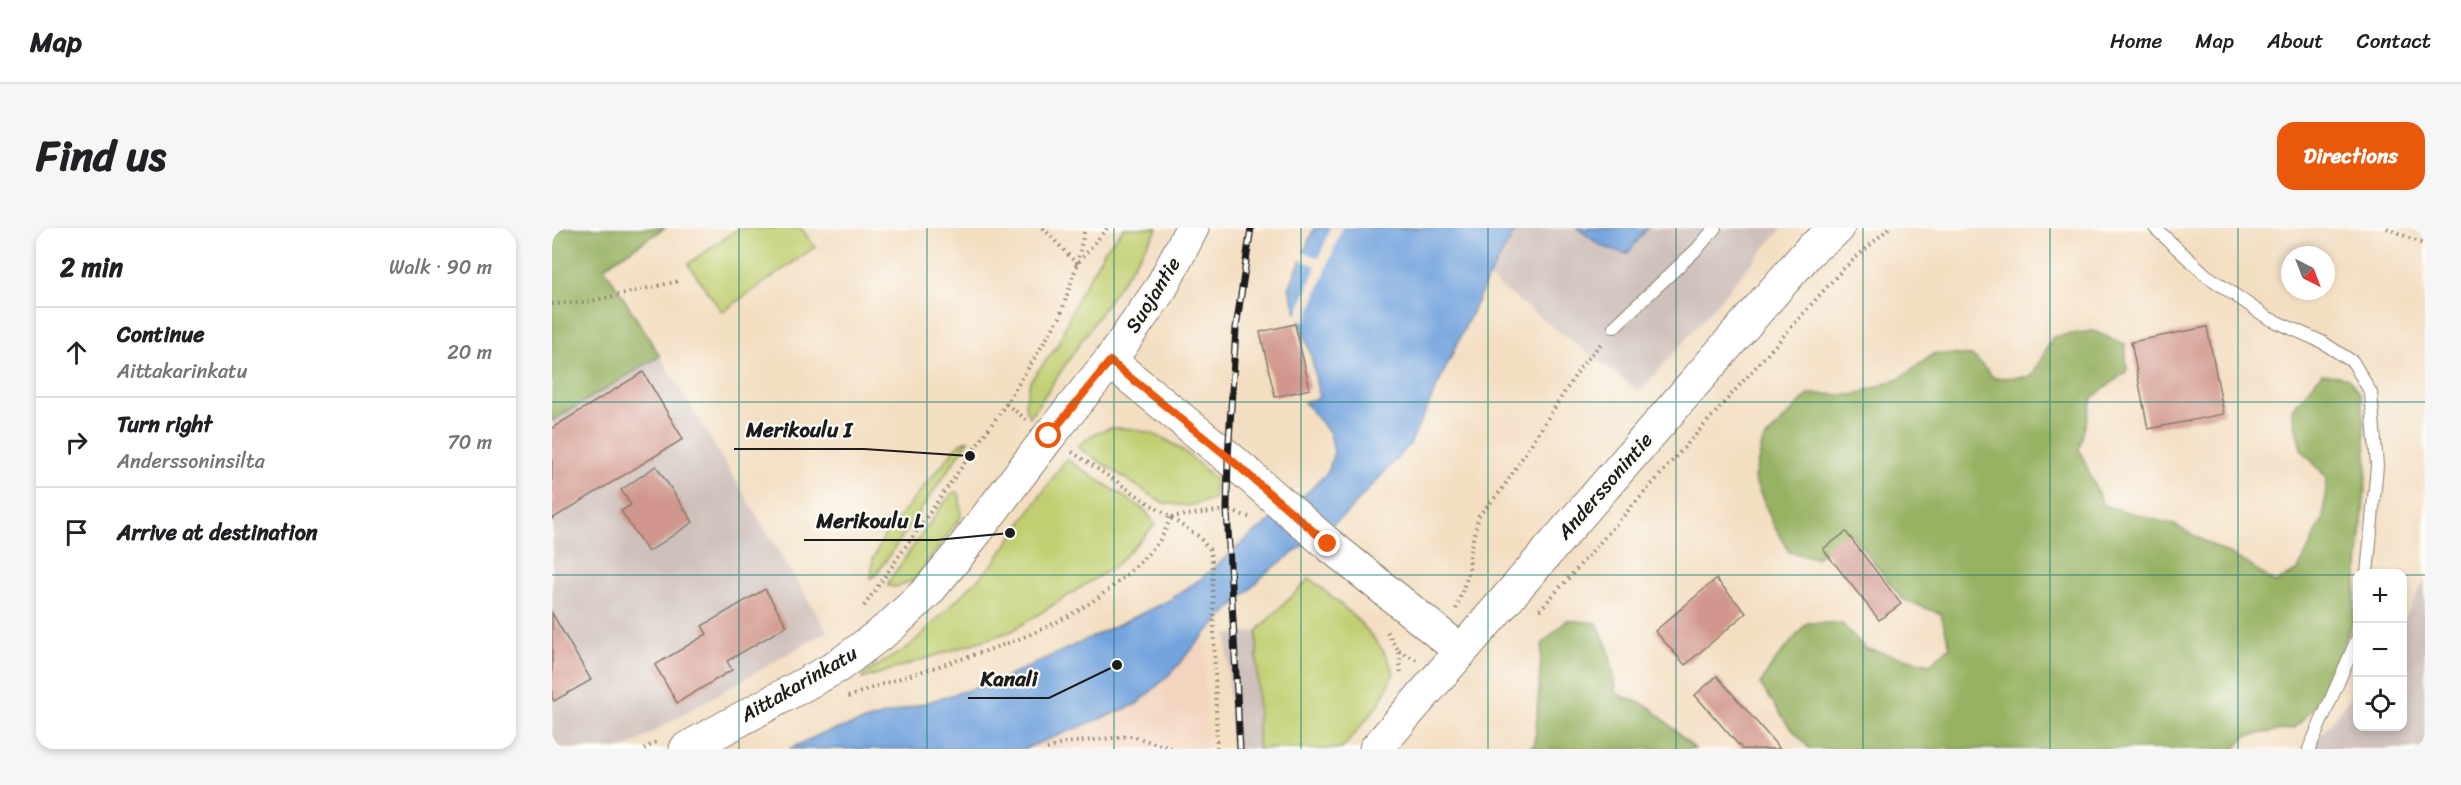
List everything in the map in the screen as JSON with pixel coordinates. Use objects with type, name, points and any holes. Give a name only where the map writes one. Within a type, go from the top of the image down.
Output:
[{"type":"main road","name":"Suojantie","points":[[1110,361],[1161,288],[1192,228]]},
{"type":"main road","name":"Anderssonintie","points":[[1376,749],[1453,646],[1810,250],[1838,228]]},
{"type":"main road","name":"Aittakarinkatu","points":[[675,743],[838,666],[891,626],[928,591],[958,555],[1110,361]]},
{"type":"main road","points":[[1110,361],[1228,457],[1266,510],[1328,544],[1453,646]]},
{"type":"lane","points":[[1614,327],[1715,228]]},
{"type":"lane","points":[[2155,228],[2206,275],[2268,318],[2322,342],[2353,362],[2371,393],[2377,466],[2367,569]]},
{"type":"lane","points":[[2309,749],[2353,648]]},
{"type":"path","points":[[1043,228],[1077,264]]},
{"type":"path","points":[[864,607],[1006,404],[1060,317],[1077,264],[1085,228]]},
{"type":"path","points":[[1077,264],[1107,228]]},
{"type":"path","points":[[1539,610],[1842,270],[1889,228]]},
{"type":"path","points":[[2387,228],[2425,245]]},
{"type":"path","points":[[552,304],[587,302],[679,281]]},
{"type":"path","points":[[1453,646],[1469,572],[1471,546],[1479,515],[1501,491],[1580,368],[1614,327]]},
{"type":"path","points":[[1006,404],[1049,436],[1198,536],[1209,549],[1212,560],[1217,749]]},
{"type":"path","points":[[1170,517],[1227,510],[1266,510]]},
{"type":"path","points":[[847,697],[1013,643],[1084,607],[1121,580],[1164,538],[1170,517]]},
{"type":"path","points":[[1384,626],[1399,651],[1401,679]]},
{"type":"path","points":[[1047,749],[1065,742],[1131,736],[1174,749]]},
{"type":"path","points":[[644,749],[675,743]]},
{"type":"shaded area","points":[[1517,228],[1577,228],[1602,246],[1643,233],[1647,228],[1782,228],[1640,392],[1488,278]]},
{"type":"shaded area","points":[[660,356],[827,631],[624,749],[552,749],[552,421]]},
{"type":"shaded area","points":[[2425,579],[2425,749],[2310,749],[2353,694],[2353,731],[2407,731],[2407,614]]},
{"type":"shaded area","points":[[1257,631],[1258,749],[1231,749],[1227,635]]},
{"type":"shaded area","points":[[1204,635],[1206,749],[1024,749],[1137,704],[1171,673]]},
{"type":"green space","points":[[554,228],[665,228],[604,267],[660,356],[552,421],[552,236]]},
{"type":"green space","points":[[739,228],[801,228],[815,247],[722,312],[688,264]]},
{"type":"green space","points":[[1124,228],[1158,228],[1030,417],[1025,404],[1030,381],[1056,348],[1078,297],[1105,250]]},
{"type":"green space","points":[[2093,331],[2125,344],[2127,371],[2092,398],[2079,449],[2103,505],[2174,525],[2248,564],[2275,583],[2298,570],[2323,519],[2327,478],[2301,449],[2292,410],[2322,373],[2349,378],[2361,396],[2367,466],[2358,569],[2353,569],[2353,622],[2319,702],[2295,728],[2246,736],[2235,749],[1810,749],[1789,726],[1760,684],[1774,662],[1807,623],[1841,623],[1866,649],[1930,664],[1950,647],[1941,614],[1902,599],[1850,532],[1816,558],[1789,552],[1773,524],[1754,478],[1763,441],[1809,394],[1854,395],[1899,379],[1935,353],[1973,356],[1994,378],[2031,377],[2053,337]]},
{"type":"green space","points":[[1109,428],[1142,431],[1179,448],[1215,479],[1214,499],[1188,506],[1163,503],[1077,447],[1092,435]]},
{"type":"green space","points":[[969,440],[875,576],[871,578],[873,559],[886,533],[960,443]]},
{"type":"green space","points":[[1066,459],[1146,511],[1155,525],[1115,566],[1012,631],[862,679],[864,674],[910,646],[993,564]]},
{"type":"green space","points":[[958,492],[961,517],[914,580],[897,587],[888,586],[889,581],[943,504],[953,493]]},
{"type":"green space","points":[[1310,578],[1369,632],[1387,658],[1394,673],[1379,704],[1342,749],[1258,749],[1257,631]]},
{"type":"green space","points":[[1567,620],[1597,623],[1609,651],[1617,694],[1650,707],[1695,749],[1527,749],[1535,744],[1542,644]]},
{"type":"water","points":[[1314,228],[1517,228],[1488,278],[1410,444],[1346,514],[1266,573],[1204,635],[1171,673],[1137,704],[1024,749],[789,749],[821,734],[998,681],[1166,602],[1201,579],[1248,538],[1309,491],[1328,472],[1334,452],[1330,433],[1304,402],[1319,398],[1312,359],[1289,288]]},
{"type":"water","points":[[1577,228],[1647,228],[1627,254],[1602,246]]},
{"type":"pier","points":[[1330,228],[1342,228],[1306,322],[1296,318],[1316,266],[1298,259],[1301,251],[1319,258]]},
{"type":"building","points":[[1295,324],[1310,389],[1275,397],[1260,332]]},
{"type":"building","points":[[2207,327],[2224,414],[2148,429],[2131,342]]},
{"type":"building","points":[[643,372],[683,439],[552,519],[552,428]]},
{"type":"building","points":[[656,466],[693,522],[648,552],[621,511],[631,505],[621,490]]},
{"type":"building","points":[[1846,532],[1901,604],[1879,620],[1823,549]]},
{"type":"building","points":[[1716,579],[1746,613],[1685,665],[1655,631]]},
{"type":"building","points":[[765,589],[787,626],[727,661],[732,670],[677,703],[655,665],[707,634],[702,626]]},
{"type":"building","points":[[552,613],[591,680],[554,701],[552,697]]},
{"type":"building","points":[[1717,676],[1780,749],[1742,749],[1695,695]]},
{"type":"railway","points":[[1240,749],[1227,510],[1228,457],[1236,328],[1251,228]]},
{"type":"place","name":"Merikoulu I","points":[[970,456]]},
{"type":"place","name":"Merikoulu L","points":[[1010,533]]},
{"type":"place","name":"Kanali","points":[[1117,665]]},
{"type":"route","points":[[1049,436],[1110,361],[1228,457],[1328,544]]}]
